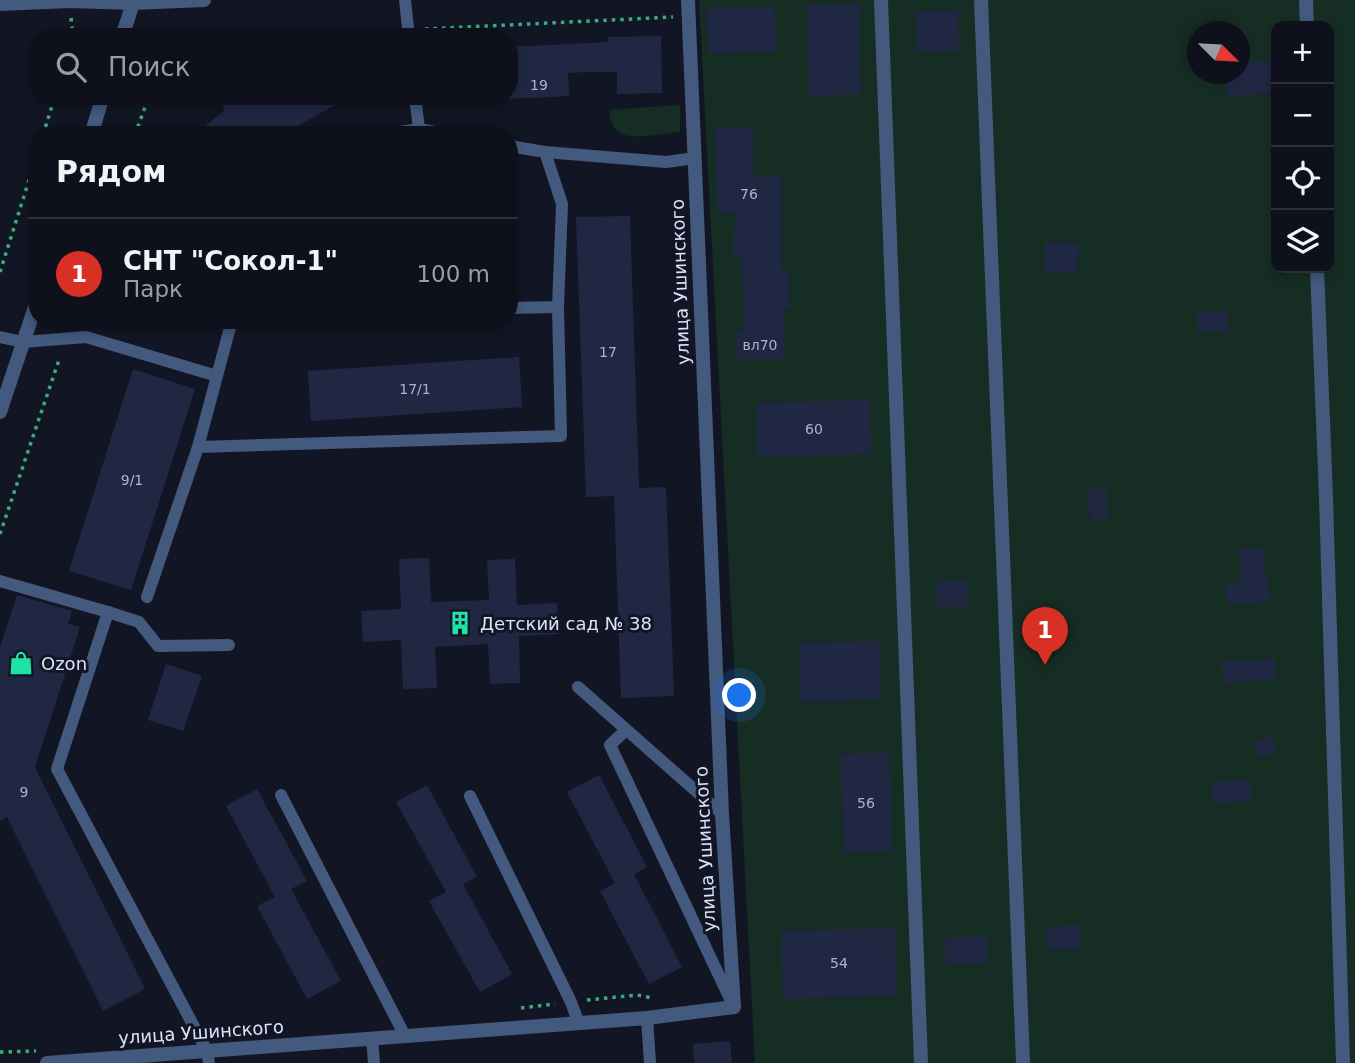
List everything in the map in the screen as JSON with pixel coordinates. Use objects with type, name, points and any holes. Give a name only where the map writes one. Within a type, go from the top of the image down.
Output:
[{"type":"street","points":[[0,5],[48,1],[133,3],[204,0]]},
{"type":"street","name":"улица Ушинского","points":[[47,1063],[208,1057],[405,1036],[647,1018],[734,1007],[722,814],[688,0]]},
{"type":"street","points":[[881,0],[921,1063]]},
{"type":"street","points":[[981,0],[1023,1063]]},
{"type":"street","points":[[1306,0],[1307,21]]},
{"type":"street","points":[[125,28],[133,3]]},
{"type":"street","points":[[94,126],[100,105]]},
{"type":"street","points":[[1317,273],[1343,1063]]},
{"type":"street","points":[[0,412],[28,327]]},
{"type":"lane","points":[[405,0],[408,28]]},
{"type":"lane","points":[[416,105],[419,126]]},
{"type":"lane","points":[[518,148],[666,162],[695,158]]},
{"type":"lane","points":[[198,447],[561,436],[558,306],[562,204],[545,152]]},
{"type":"lane","points":[[518,308],[558,306]]},
{"type":"lane","points":[[147,597],[198,447],[230,329]]},
{"type":"lane","points":[[0,337],[23,342],[86,337],[217,376]]},
{"type":"lane","points":[[0,580],[139,622],[158,646],[229,646]]},
{"type":"lane","points":[[108,612],[57,769],[208,1057]]},
{"type":"lane","points":[[578,687],[722,814]]},
{"type":"lane","points":[[625,730],[610,746],[734,1007]]},
{"type":"lane","points":[[282,795],[405,1036]]},
{"type":"lane","points":[[470,796],[571,1002],[579,1024]]},
{"type":"lane","points":[[647,1018],[650,1063]]},
{"type":"lane","points":[[372,1039],[374,1063]]},
{"type":"path","points":[[491,28],[689,16]]},
{"type":"path","points":[[46,126],[52,105]]},
{"type":"path","points":[[138,126],[146,105]]},
{"type":"path","points":[[0,272],[28,183]]},
{"type":"path","points":[[0,534],[66,337]]},
{"type":"green space","points":[[699,0],[1355,0],[1355,1063],[755,1063]]},
{"type":"green space","points":[[680,105],[680,132],[642,136],[627,136],[619,132],[612,124],[609,110]]},
{"type":"building","points":[[860,3],[861,94],[809,96],[807,4]]},
{"type":"building","points":[[774,6],[777,51],[708,54],[706,9]]},
{"type":"building","points":[[958,10],[959,51],[916,52],[915,11]]},
{"type":"building","points":[[661,36],[662,93],[617,94],[617,72],[586,72],[568,73],[569,96],[518,99],[518,47],[608,42],[608,37]]},
{"type":"building","points":[[1271,61],[1271,93],[1228,96],[1227,84],[1250,84],[1250,62]]},
{"type":"building","points":[[222,105],[335,105],[297,126],[205,126],[225,110]]},
{"type":"building","points":[[715,128],[753,128],[753,177],[781,176],[782,272],[789,272],[790,308],[784,309],[784,359],[737,359],[737,331],[744,331],[742,258],[733,258],[735,212],[717,212]]},
{"type":"building","points":[[630,216],[639,488],[666,487],[674,696],[621,698],[614,496],[586,497],[576,217]]},
{"type":"building","points":[[1045,242],[1079,244],[1077,273],[1043,270]]},
{"type":"building","points":[[1227,310],[1228,331],[1198,333],[1197,312]]},
{"type":"building","points":[[519,357],[522,407],[311,421],[308,371]]},
{"type":"building","points":[[133,369],[195,389],[131,590],[69,571]]},
{"type":"building","points":[[870,400],[871,454],[758,457],[757,403]]},
{"type":"building","points":[[1106,488],[1108,518],[1090,519],[1088,490]]},
{"type":"building","points":[[1263,547],[1265,579],[1269,578],[1271,601],[1227,605],[1225,583],[1242,581],[1239,549]]},
{"type":"building","name":"Детский сад № 38","points":[[429,558],[431,602],[489,600],[487,560],[515,559],[517,605],[557,603],[558,634],[519,636],[520,683],[490,684],[488,644],[435,647],[437,688],[403,689],[401,640],[363,642],[361,611],[401,609],[399,559]]},
{"type":"building","points":[[968,581],[968,607],[937,607],[936,582]]},
{"type":"building","points":[[17,595],[72,611],[68,624],[80,627],[35,767],[145,989],[103,1011],[7,817],[0,821],[0,647]]},
{"type":"building","points":[[880,641],[881,700],[801,702],[799,643]]},
{"type":"building","points":[[1275,658],[1276,679],[1223,683],[1221,662]]},
{"type":"building","points":[[166,664],[202,676],[183,731],[148,720]]},
{"type":"building","points":[[1272,737],[1275,753],[1257,757],[1254,740]]},
{"type":"building","points":[[889,753],[893,851],[844,853],[840,754]]},
{"type":"building","points":[[599,775],[647,867],[634,874],[682,967],[649,984],[600,891],[615,883],[567,792]]},
{"type":"building","points":[[1250,780],[1251,801],[1212,803],[1211,782]]},
{"type":"building","points":[[427,785],[477,877],[463,884],[512,974],[480,992],[429,901],[446,892],[396,802]]},
{"type":"building","points":[[257,789],[307,881],[291,889],[341,981],[307,999],[257,906],[275,897],[226,806]]},
{"type":"building","points":[[1080,925],[1080,949],[1047,950],[1046,927]]},
{"type":"building","points":[[895,928],[896,996],[783,999],[781,931]]},
{"type":"building","points":[[986,936],[988,963],[946,966],[944,938]]},
{"type":"building","points":[[730,1041],[732,1063],[694,1063],[693,1044]]},
{"type":"place","name":"Детский сад № 38","points":[[460,623]]},
{"type":"place","name":"Ozon","points":[[21,663]]},
{"type":"place","name":"СНТ \"Сокол-1\"","points":[[1045,665]]}]
